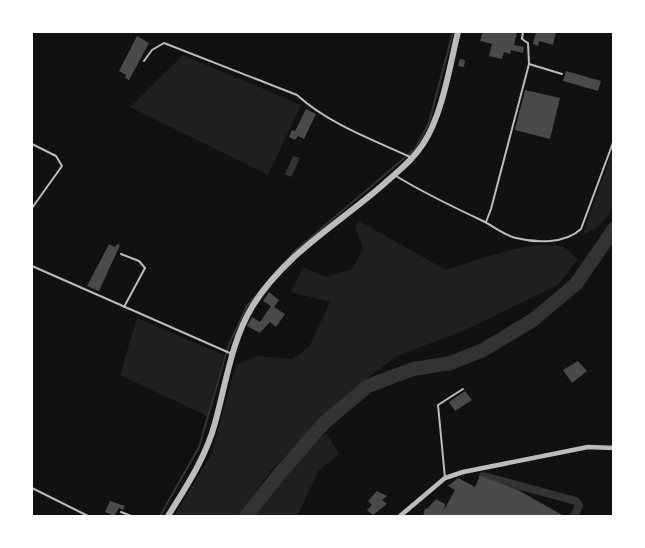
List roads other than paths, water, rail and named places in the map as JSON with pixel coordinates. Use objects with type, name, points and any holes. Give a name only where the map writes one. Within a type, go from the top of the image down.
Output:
[{"type":"street","points":[[168,516],[202,459],[215,424],[232,354],[245,320],[273,278],[297,254],[394,175],[412,158],[424,142],[434,123],[458,32]]},
{"type":"street","points":[[400,516],[445,478],[463,472],[588,447],[614,448]]},
{"type":"lane","points":[[486,222],[529,64],[528,43],[522,39],[523,32]]},
{"type":"lane","points":[[144,61],[152,50],[164,43],[297,95],[314,110],[412,158]]},
{"type":"lane","points":[[529,64],[562,74]]},
{"type":"lane","points":[[394,175],[425,194],[486,222],[512,237],[530,241],[573,237],[581,229],[614,140]]},
{"type":"lane","points":[[32,144],[56,156],[62,166],[32,208]]},
{"type":"lane","points":[[122,254],[138,261],[145,268],[124,307]]},
{"type":"lane","points":[[32,266],[232,354]]},
{"type":"lane","points":[[445,478],[438,405],[463,389]]},
{"type":"lane","points":[[32,488],[88,516]]},
{"type":"lane","points":[[121,512],[131,516]]},
{"type":"waterway","points":[[160,516],[199,447],[228,347],[247,306],[295,251],[415,149],[429,123],[453,32]]},
{"type":"waterway","points":[[246,516],[325,422],[368,386],[413,369],[451,363],[483,350],[533,320],[576,284],[614,229]]},
{"type":"waterway","points":[[483,476],[576,501],[579,506],[574,516]]}]
